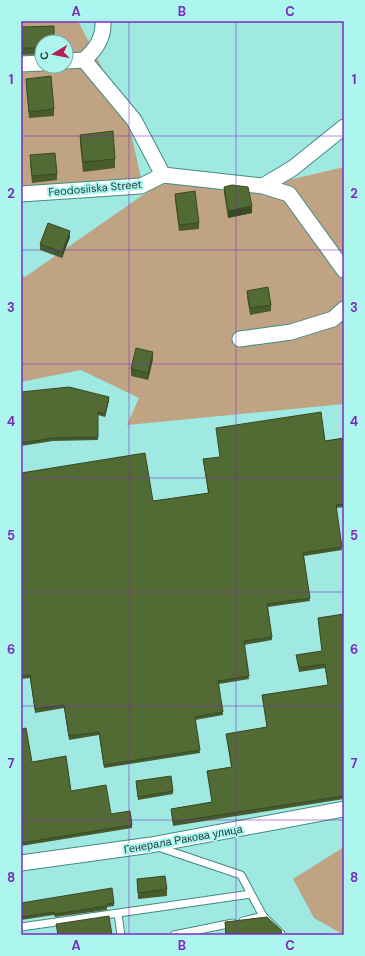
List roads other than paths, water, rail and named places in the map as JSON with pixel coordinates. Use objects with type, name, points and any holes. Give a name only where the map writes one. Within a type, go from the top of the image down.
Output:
[{"type":"street","points":[[74,61],[84,60],[94,51],[100,40],[103,21]]},
{"type":"street","points":[[84,60],[134,120],[163,175],[263,186],[288,194],[344,270]]},
{"type":"street","points":[[21,64],[34,63]]},
{"type":"street","points":[[263,186],[293,168],[344,127]]},
{"type":"street","name":"Feodosiiska Street","points":[[21,194],[141,186],[163,175]]},
{"type":"street","points":[[240,339],[291,332],[333,319],[344,309]]},
{"type":"street","name":"Генерала Ракова улица","points":[[21,863],[151,845],[344,809]]},
{"type":"lane","points":[[151,845],[241,875],[263,916],[282,935]]},
{"type":"lane","points":[[21,927],[251,894]]},
{"type":"lane","points":[[118,914],[121,935]]},
{"type":"lane","points":[[174,935],[263,916]]}]
